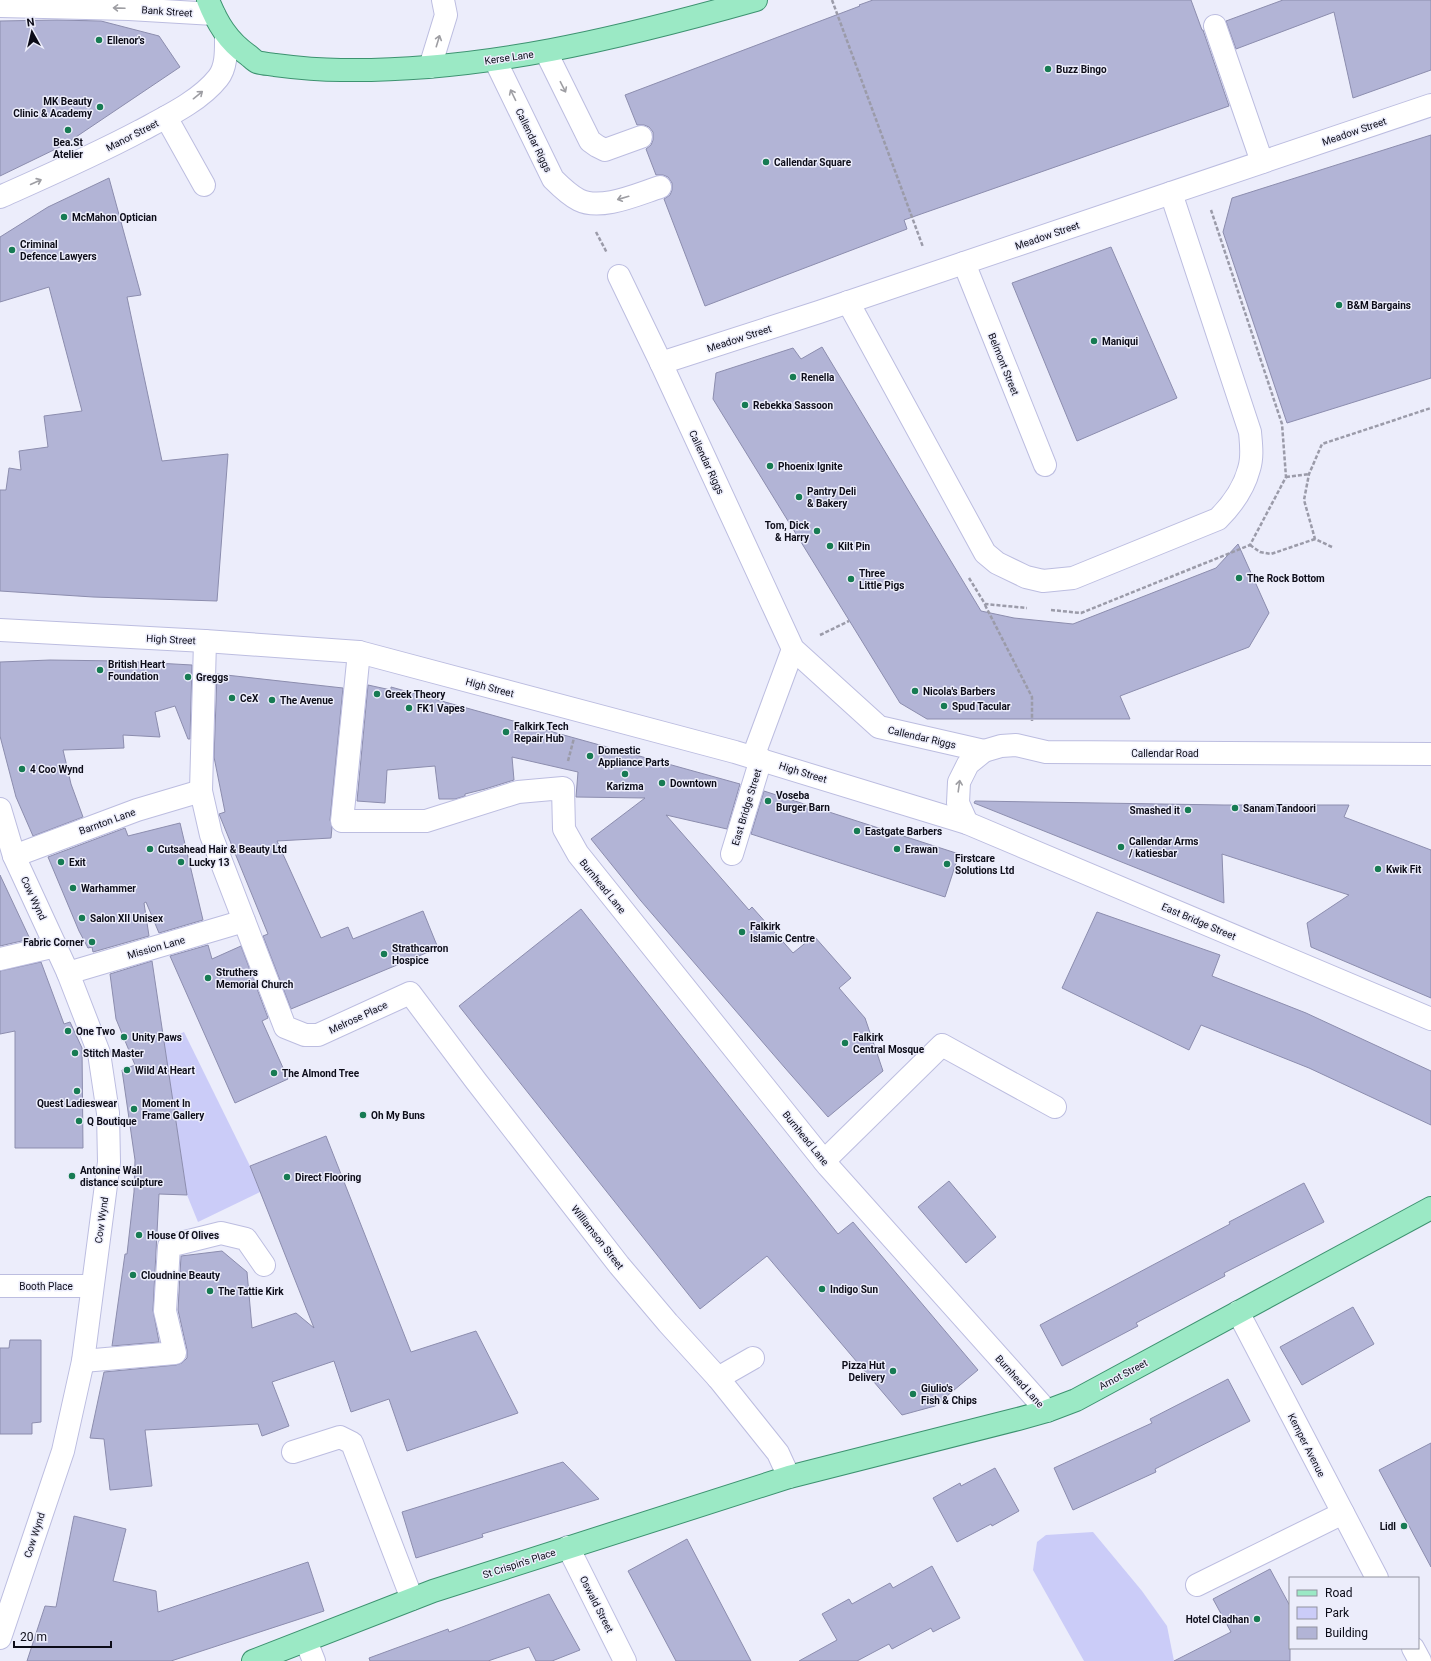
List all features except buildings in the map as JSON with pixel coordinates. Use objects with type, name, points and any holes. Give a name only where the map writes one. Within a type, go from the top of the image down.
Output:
[{"type":"main road","name":"Kerse Lane","points":[[226,36],[237,47],[257,62],[307,70],[357,70],[430,67],[496,60],[546,52],[638,31],[756,0]]},
{"type":"main road","points":[[211,7],[226,36]]},
{"type":"main road","name":"Arnot Street","points":[[789,1477],[1046,1411],[1076,1400],[1431,1208]]},
{"type":"main road","name":"St Crispin's Place","points":[[253,1661],[412,1599],[568,1547],[789,1477]]},
{"type":"street","name":"Bank Street","points":[[0,6],[34,3],[129,9],[211,7]]},
{"type":"street","points":[[430,67],[445,7]]},
{"type":"street","points":[[1215,26],[1262,162]]},
{"type":"street","name":"Manor Street","points":[[0,197],[49,176],[166,117],[201,94],[219,77],[226,57],[226,36]]},
{"type":"street","points":[[546,52],[590,141],[605,150],[641,137]]},
{"type":"street","name":"Callendar Riggs","points":[[496,60],[553,179],[567,193],[581,201],[599,205],[660,187]]},
{"type":"street","name":"Meadow Street","points":[[662,362],[819,312],[1431,105]]},
{"type":"street","points":[[166,117],[204,185]]},
{"type":"street","points":[[848,302],[985,553],[997,563],[1026,577],[1043,581],[1073,578],[1218,519],[1233,501],[1250,469],[1252,451],[1250,432],[1171,193]]},
{"type":"street","name":"Belmont Street","points":[[964,263],[1045,465]]},
{"type":"street","name":"Callendar Riggs","points":[[619,276],[662,362],[793,649],[879,726],[992,749]]},
{"type":"street","name":"High Street","points":[[0,630],[205,641],[358,652],[757,758],[967,823]]},
{"type":"street","points":[[205,641],[201,790],[211,835],[244,922]]},
{"type":"street","points":[[757,758],[793,649]]},
{"type":"street","points":[[358,652],[342,821],[426,821],[518,792],[563,788]]},
{"type":"street","name":"Callendar Road","points":[[992,749],[1016,745],[1046,752],[1431,754]]},
{"type":"street","points":[[967,823],[958,803],[959,782],[968,764],[992,749]]},
{"type":"street","name":"East Bridge Street","points":[[732,854],[757,758]]},
{"type":"street","name":"Burnhead Lane","points":[[563,788],[564,829],[578,854],[824,1161],[1046,1411]]},
{"type":"street","name":"Barnton Lane","points":[[14,856],[137,810],[201,790]]},
{"type":"street","name":"Cow Wynd","points":[[0,809],[14,856],[68,973],[100,1053],[108,1113],[109,1162],[83,1361],[63,1451],[0,1638]]},
{"type":"street","name":"East Bridge Street","points":[[967,823],[1431,1019]]},
{"type":"street","name":"Mission Lane","points":[[68,973],[244,922]]},
{"type":"street","name":"Melrose Place","points":[[244,922],[285,1027],[305,1035],[318,1036],[410,993]]},
{"type":"street","points":[[0,959],[56,946]]},
{"type":"street","name":"Williamson Street","points":[[410,993],[476,1081],[619,1264],[668,1323],[718,1378],[778,1453],[789,1477]]},
{"type":"street","points":[[824,1161],[942,1045],[1055,1107]]},
{"type":"street","points":[[83,1361],[175,1353],[165,1311],[169,1246],[222,1233],[246,1238],[264,1265]]},
{"type":"street","name":"Booth Place","points":[[0,1286],[92,1286]]},
{"type":"street","name":"Kemper Avenue","points":[[1238,1312],[1375,1577]]},
{"type":"street","points":[[718,1378],[753,1358]]},
{"type":"street","points":[[293,1452],[340,1437],[352,1443],[412,1599]]},
{"type":"street","points":[[1198,1585],[1343,1513]]},
{"type":"street","name":"Oswald Street","points":[[568,1547],[626,1661]]},
{"type":"street","points":[[306,1641],[314,1661]]},
{"type":"street","points":[[1414,1649],[1420,1661]]},
{"type":"path","points":[[832,0],[933,273]]},
{"type":"path","points":[[1044,610],[1081,613],[1250,544],[1286,477],[1282,424],[1202,182]]},
{"type":"path","points":[[581,201],[619,276]]},
{"type":"path","points":[[1315,539],[1304,500],[1309,474],[1322,444],[1431,408]]},
{"type":"path","points":[[1286,477],[1309,474]]},
{"type":"path","points":[[1250,544],[1260,552],[1271,554],[1315,539],[1332,547]]},
{"type":"path","points":[[966,573],[985,604],[1032,697],[1032,749]]},
{"type":"path","points":[[985,604],[1029,608]]},
{"type":"path","points":[[563,788],[564,778],[581,711]]},
{"type":"green space","points":[[184,1032],[250,1166],[260,1192],[198,1222],[187,1195],[164,1041]]},
{"type":"green space","points":[[1093,1532],[1142,1591],[1167,1626],[1174,1661],[1084,1661],[1033,1570],[1037,1542],[1046,1535]]},
{"type":"place","name":"Ellenor's","points":[[99,40]]},
{"type":"place","name":"Buzz Bingo","points":[[1048,69]]},
{"type":"place","name":"MK Beauty Clinic & Academy","points":[[100,107]]},
{"type":"place","name":"Bea.St Atelier","points":[[68,130]]},
{"type":"place","name":"Callendar Square","points":[[766,162]]},
{"type":"place","name":"McMahon Optician","points":[[64,217]]},
{"type":"place","name":"Criminal Defence Lawyers","points":[[12,250]]},
{"type":"place","name":"B&M Bargains","points":[[1339,305]]},
{"type":"place","name":"Maniqui","points":[[1094,341]]},
{"type":"place","name":"Renella","points":[[793,377]]},
{"type":"place","name":"Rebekka Sassoon","points":[[745,405]]},
{"type":"place","name":"Phoenix Ignite","points":[[770,466]]},
{"type":"place","name":"Pantry Deli & Bakery","points":[[799,497]]},
{"type":"place","name":"Tom, Dick & Harry","points":[[817,531]]},
{"type":"place","name":"Kilt Pin","points":[[830,546]]},
{"type":"place","name":"The Rock Bottom","points":[[1239,578]]},
{"type":"place","name":"Three Little Pigs","points":[[851,579]]},
{"type":"place","name":"British Heart Foundation","points":[[100,670]]},
{"type":"place","name":"Greggs","points":[[188,677]]},
{"type":"place","name":"Nicola's Barbers","points":[[915,691]]},
{"type":"place","name":"Greek Theory","points":[[377,694]]},
{"type":"place","name":"CeX","points":[[232,698]]},
{"type":"place","name":"The Avenue","points":[[272,700]]},
{"type":"place","name":"Spud Tacular","points":[[944,706]]},
{"type":"place","name":"FK1 Vapes","points":[[409,708]]},
{"type":"place","name":"Falkirk Tech Repair Hub","points":[[506,732]]},
{"type":"place","name":"Domestic Appliance Parts","points":[[590,756]]},
{"type":"place","name":"4 Coo Wynd","points":[[22,769]]},
{"type":"place","name":"Karizma","points":[[625,774]]},
{"type":"place","name":"Downtown","points":[[662,783]]},
{"type":"place","name":"Voseba Burger Barn","points":[[768,801]]},
{"type":"place","name":"Sanam Tandoori","points":[[1235,808]]},
{"type":"place","name":"Smashed it","points":[[1188,810]]},
{"type":"place","name":"Eastgate Barbers","points":[[857,831]]},
{"type":"place","name":"Callendar Arms / katiesbar","points":[[1121,847]]},
{"type":"place","name":"Cutsahead Hair & Beauty Ltd","points":[[150,849]]},
{"type":"place","name":"Erawan","points":[[897,849]]},
{"type":"place","name":"Exit","points":[[61,862]]},
{"type":"place","name":"Lucky 13","points":[[181,862]]},
{"type":"place","name":"Firstcare Solutions Ltd","points":[[947,864]]},
{"type":"place","name":"Kwik Fit","points":[[1378,869]]},
{"type":"place","name":"Warhammer","points":[[73,888]]},
{"type":"place","name":"Salon XII Unisex","points":[[82,918]]},
{"type":"place","name":"Falkirk Islamic Centre","points":[[742,932]]},
{"type":"place","name":"Fabric Corner","points":[[92,942]]},
{"type":"place","name":"Strathcarron Hospice","points":[[384,954]]},
{"type":"place","name":"Struthers Memorial Church","points":[[208,978]]},
{"type":"place","name":"One Two","points":[[68,1031]]},
{"type":"place","name":"Unity Paws","points":[[124,1037]]},
{"type":"place","name":"Falkirk Central Mosque","points":[[845,1043]]},
{"type":"place","name":"Stitch Master","points":[[75,1053]]},
{"type":"place","name":"Wild At Heart","points":[[127,1070]]},
{"type":"place","name":"The Almond Tree","points":[[274,1073]]},
{"type":"place","name":"Quest Ladieswear","points":[[77,1091]]},
{"type":"place","name":"Moment In Frame Gallery","points":[[134,1109]]},
{"type":"place","name":"Oh My Buns","points":[[363,1115]]},
{"type":"place","name":"Q Boutique","points":[[79,1121]]},
{"type":"place","name":"Antonine Wall distance sculpture","points":[[72,1176]]},
{"type":"place","name":"Direct Flooring","points":[[287,1177]]},
{"type":"place","name":"House Of Olives","points":[[139,1235]]},
{"type":"place","name":"Cloudnine Beauty","points":[[133,1275]]},
{"type":"place","name":"Indigo Sun","points":[[822,1289]]},
{"type":"place","name":"The Tattie Kirk","points":[[210,1291]]},
{"type":"place","name":"Pizza Hut Delivery","points":[[893,1371]]},
{"type":"place","name":"Giulio's Fish & Chips","points":[[913,1394]]},
{"type":"place","name":"Lidl","points":[[1404,1526]]},
{"type":"place","name":"Hotel Cladhan","points":[[1257,1619]]}]
